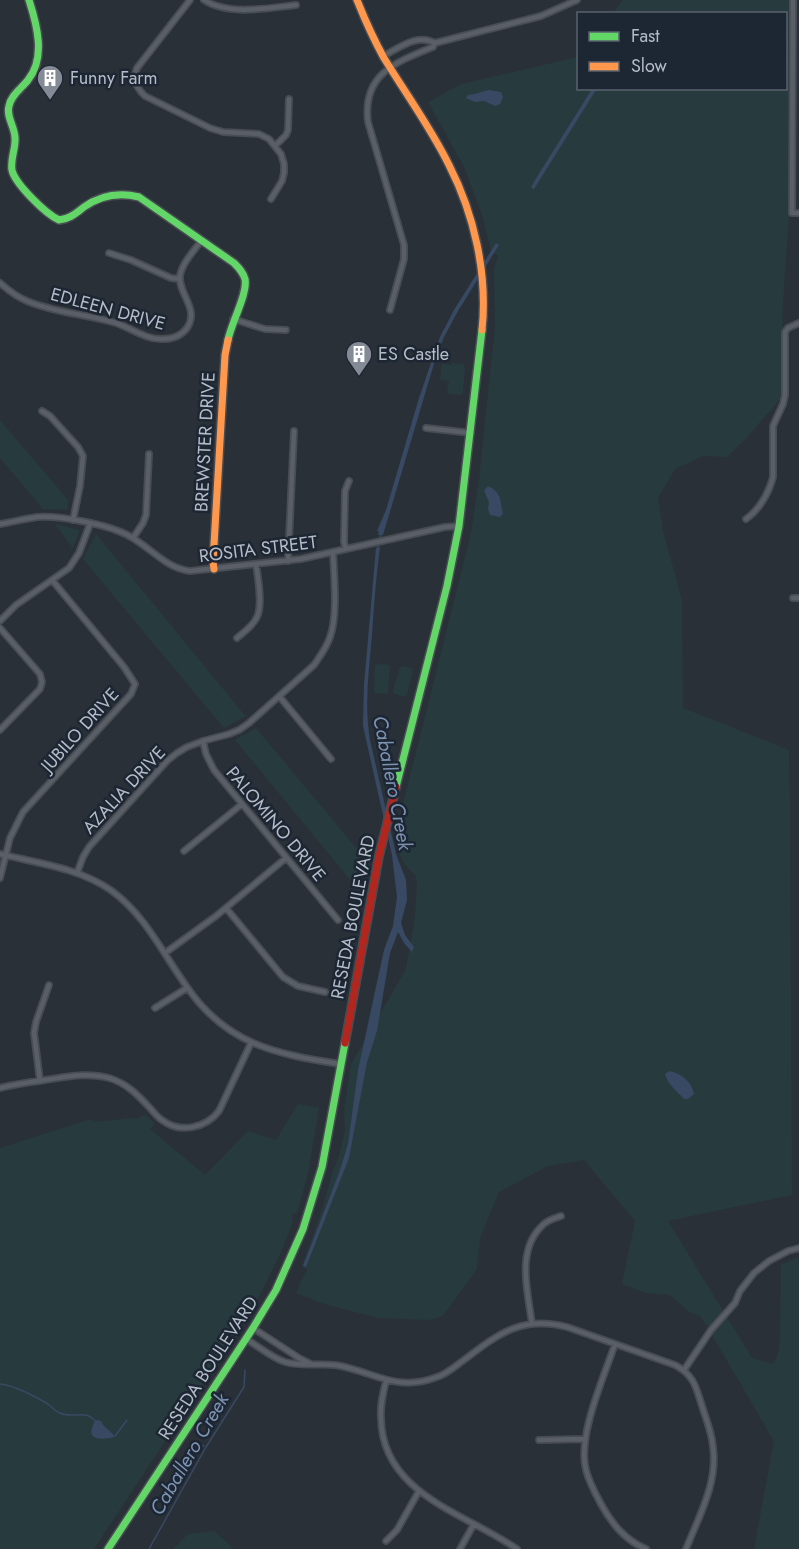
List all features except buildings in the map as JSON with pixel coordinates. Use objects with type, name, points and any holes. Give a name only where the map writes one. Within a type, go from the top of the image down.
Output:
[{"type":"main road","name":"BREWSTER DRIVE","points":[[29,0],[38,51],[35,69],[8,106],[7,113],[15,131],[16,140],[12,171],[15,176],[46,212],[60,220],[67,219],[89,203],[104,196],[121,193],[139,197],[234,263],[245,278],[245,294],[227,336],[214,568]]},
{"type":"main road","name":"RESEDA BOULEVARD","points":[[108,1549],[253,1329],[276,1290],[303,1229],[322,1167],[368,909],[388,819],[447,586],[459,526],[483,324],[482,271],[476,240],[467,206],[450,166],[383,56],[357,0]]},
{"type":"street","points":[[190,0],[137,68],[134,78],[139,91],[210,128],[223,132],[259,134],[269,139],[282,154],[284,164],[282,181],[271,199]]},
{"type":"street","points":[[204,0],[230,9],[296,5]]},
{"type":"street","points":[[383,56],[418,39],[435,43],[541,16],[576,0]]},
{"type":"street","points":[[793,0],[792,213],[799,213]]},
{"type":"street","points":[[792,16],[799,16]]},
{"type":"street","points":[[390,310],[404,259],[404,245],[368,122],[367,100],[377,79],[390,68],[433,47],[435,43]]},
{"type":"street","points":[[792,82],[799,82]]},
{"type":"street","points":[[275,146],[288,130],[289,99]]},
{"type":"street","points":[[792,148],[799,148]]},
{"type":"street","points":[[109,253],[171,278],[180,279],[183,265],[201,241]]},
{"type":"street","name":"EDLEEN DRIVE","points":[[0,284],[29,302],[61,312],[117,324],[160,340],[171,339],[179,335],[190,321],[189,304],[180,279]]},
{"type":"street","points":[[233,319],[265,329],[286,330]]},
{"type":"street","points":[[746,519],[758,508],[773,477],[772,430],[785,395],[785,332],[799,323]]},
{"type":"street","points":[[42,411],[50,416],[78,447],[83,456],[73,520]]},
{"type":"street","points":[[426,428],[471,433]]},
{"type":"street","points":[[288,561],[294,431]]},
{"type":"street","points":[[133,538],[146,515],[150,454]]},
{"type":"street","points":[[346,549],[344,542],[345,490],[349,481]]},
{"type":"street","name":"ROSITA STREET","points":[[0,524],[37,517],[53,517],[115,529],[133,538],[168,564],[180,570],[190,571],[288,561],[445,527],[459,526]]},
{"type":"street","points":[[0,621],[16,605],[69,568],[79,553],[90,524]]},
{"type":"street","name":"AZALIA DRIVE","points":[[77,873],[89,847],[167,761],[187,747],[239,730],[314,665],[330,637],[334,622],[333,552]]},
{"type":"street","points":[[237,638],[250,627],[259,610],[256,564]]},
{"type":"street","name":"JUBILO DRIVE","points":[[0,878],[2,855],[23,812],[132,694],[135,684],[124,667],[52,580]]},
{"type":"street","points":[[0,628],[39,672],[42,680],[40,688],[0,730]]},
{"type":"street","points":[[279,696],[331,759]]},
{"type":"street","name":"PALOMINO DRIVE","points":[[203,741],[206,754],[214,770],[338,920]]},
{"type":"street","points":[[184,851],[242,804]]},
{"type":"street","points":[[2,855],[77,873],[109,889],[141,918],[204,1010],[231,1032],[251,1043],[288,1055],[340,1064]]},
{"type":"street","points":[[165,953],[226,908],[286,858]]},
{"type":"street","points":[[226,908],[283,976],[298,986],[325,992]]},
{"type":"street","points":[[40,1081],[34,1033],[49,985]]},
{"type":"street","points":[[155,1008],[187,988]]},
{"type":"street","points":[[0,1088],[80,1075],[97,1076],[111,1079],[136,1093],[161,1120],[170,1125],[181,1128],[194,1127],[213,1118],[219,1111],[251,1043]]},
{"type":"street","points":[[532,1324],[526,1273],[529,1245],[545,1223],[561,1216]]},
{"type":"street","points":[[684,1370],[711,1330],[735,1303],[740,1291],[754,1273],[788,1251],[799,1248]]},
{"type":"street","points":[[246,1339],[282,1361],[298,1365],[335,1365],[357,1370],[386,1381],[402,1383],[415,1383],[440,1377],[496,1336],[518,1326],[532,1324],[556,1324],[675,1365],[684,1370],[695,1383],[710,1432],[714,1460],[709,1493],[686,1549]]},
{"type":"street","points":[[253,1329],[311,1364]]},
{"type":"street","points":[[615,1344],[584,1439],[585,1469],[612,1523],[622,1533],[646,1549]]},
{"type":"street","points":[[386,1381],[381,1405],[381,1420],[383,1438],[394,1465],[419,1491],[517,1549]]},
{"type":"street","points":[[539,1440],[584,1439]]},
{"type":"street","points":[[386,1541],[397,1530],[419,1491]]},
{"type":"street","points":[[460,1549],[474,1524]]},
{"type":"green space","points":[[623,0],[789,0],[789,214],[783,304],[781,398],[727,457],[703,456],[675,469],[658,498],[663,531],[682,600],[683,708],[789,750],[792,1195],[668,1221],[752,1358],[773,1364],[778,1354],[780,1341],[781,1265],[798,1257],[799,1549],[754,1549],[774,1441],[712,1335],[709,1326],[700,1316],[689,1312],[670,1295],[645,1293],[622,1284],[635,1221],[584,1160],[548,1166],[499,1192],[480,1238],[477,1269],[443,1316],[430,1320],[378,1318],[321,1303],[296,1293],[307,1269],[302,1266],[339,1156],[345,1130],[344,1110],[351,1064],[406,969],[415,916],[417,884],[416,876],[405,865],[399,853],[402,852],[398,824],[471,533],[479,480],[495,326],[494,269],[498,256],[491,252],[483,218],[464,167],[428,102],[461,84],[577,57],[577,90],[787,90],[787,12],[614,12]]},
{"type":"green space","points":[[453,363],[463,364],[465,367],[463,393],[460,395],[449,394],[447,392],[449,381],[440,380],[442,364],[451,365]]},
{"type":"green space","points":[[0,420],[69,501],[67,510],[43,509],[0,458]]},
{"type":"green space","points":[[55,524],[79,530],[73,548]]},
{"type":"green space","points":[[96,534],[246,716],[224,728],[83,559]]},
{"type":"green space","points":[[375,665],[390,667],[386,694],[374,691]]},
{"type":"green space","points":[[400,667],[413,670],[405,697],[394,694],[393,691]]},
{"type":"green space","points":[[256,728],[367,861],[360,892],[235,740]]},
{"type":"green space","points":[[298,1104],[319,1108],[308,1174],[297,1213],[293,1213],[293,1222],[282,1250],[255,1305],[94,1549],[0,1549],[0,1148],[91,1119],[94,1122],[137,1119],[145,1114],[155,1124],[150,1129],[205,1175],[248,1131],[276,1140]]},
{"type":"green space","points":[[214,1531],[232,1549],[173,1549],[188,1534]]},
{"type":"water","points":[[489,90],[501,92],[503,97],[500,104],[495,106],[484,101],[475,102],[466,98],[468,95]]},
{"type":"water","points":[[591,90],[596,90],[534,189],[531,188]]},
{"type":"water","points":[[496,243],[499,245],[444,337],[383,535],[378,535],[377,531],[386,510],[419,398],[440,337]]},
{"type":"water","points":[[488,486],[500,497],[503,514],[500,517],[490,515],[489,502],[484,491]]},
{"type":"water","points":[[380,547],[368,674],[368,727],[396,854],[406,880],[407,900],[401,923],[405,935],[414,947],[412,952],[398,932],[390,953],[377,1031],[367,1062],[349,1158],[306,1267],[303,1266],[348,1144],[358,1070],[384,950],[393,926],[397,897],[392,855],[363,726],[364,685],[376,548]]},
{"type":"water","points":[[669,1071],[685,1079],[694,1094],[684,1099],[668,1081],[665,1074]]},
{"type":"water","points":[[97,1420],[101,1421],[114,1437],[99,1439],[92,1436],[92,1428]]},
{"type":"waterway","name":"Caballero Creek","points":[[378,547],[381,534]]},
{"type":"waterway","name":"Caballero Creek","points":[[149,1549],[206,1447],[244,1387],[245,1370]]},
{"type":"waterway","points":[[0,1384],[31,1395],[65,1415],[83,1415],[95,1421]]},
{"type":"waterway","points":[[115,1436],[127,1420]]},
{"type":"waterway","points":[[193,1443],[204,1446]]},
{"type":"traffic: fast","points":[[29,0],[37,30],[38,52],[34,71],[14,95],[9,106],[15,138],[12,158],[14,176],[32,198],[59,220],[70,217],[90,203],[104,197],[117,195],[139,197],[234,263],[243,274],[245,285],[228,340]]},
{"type":"traffic: fast","points":[[396,787],[447,586],[459,526],[482,330]]},
{"type":"traffic: fast","points":[[108,1549],[276,1290],[303,1229],[322,1167],[345,1043]]},
{"type":"traffic: slow","points":[[357,0],[384,58],[442,151],[466,204],[481,266],[482,330]]},
{"type":"traffic: slow","points":[[214,569],[225,355],[228,340]]},
{"type":"traffic: jam","points":[[345,1043],[379,856],[396,787]]},
{"type":"place","name":"Funny Farm","points":[[50,101]]},
{"type":"place","name":"ES Castle","points":[[359,377]]}]
